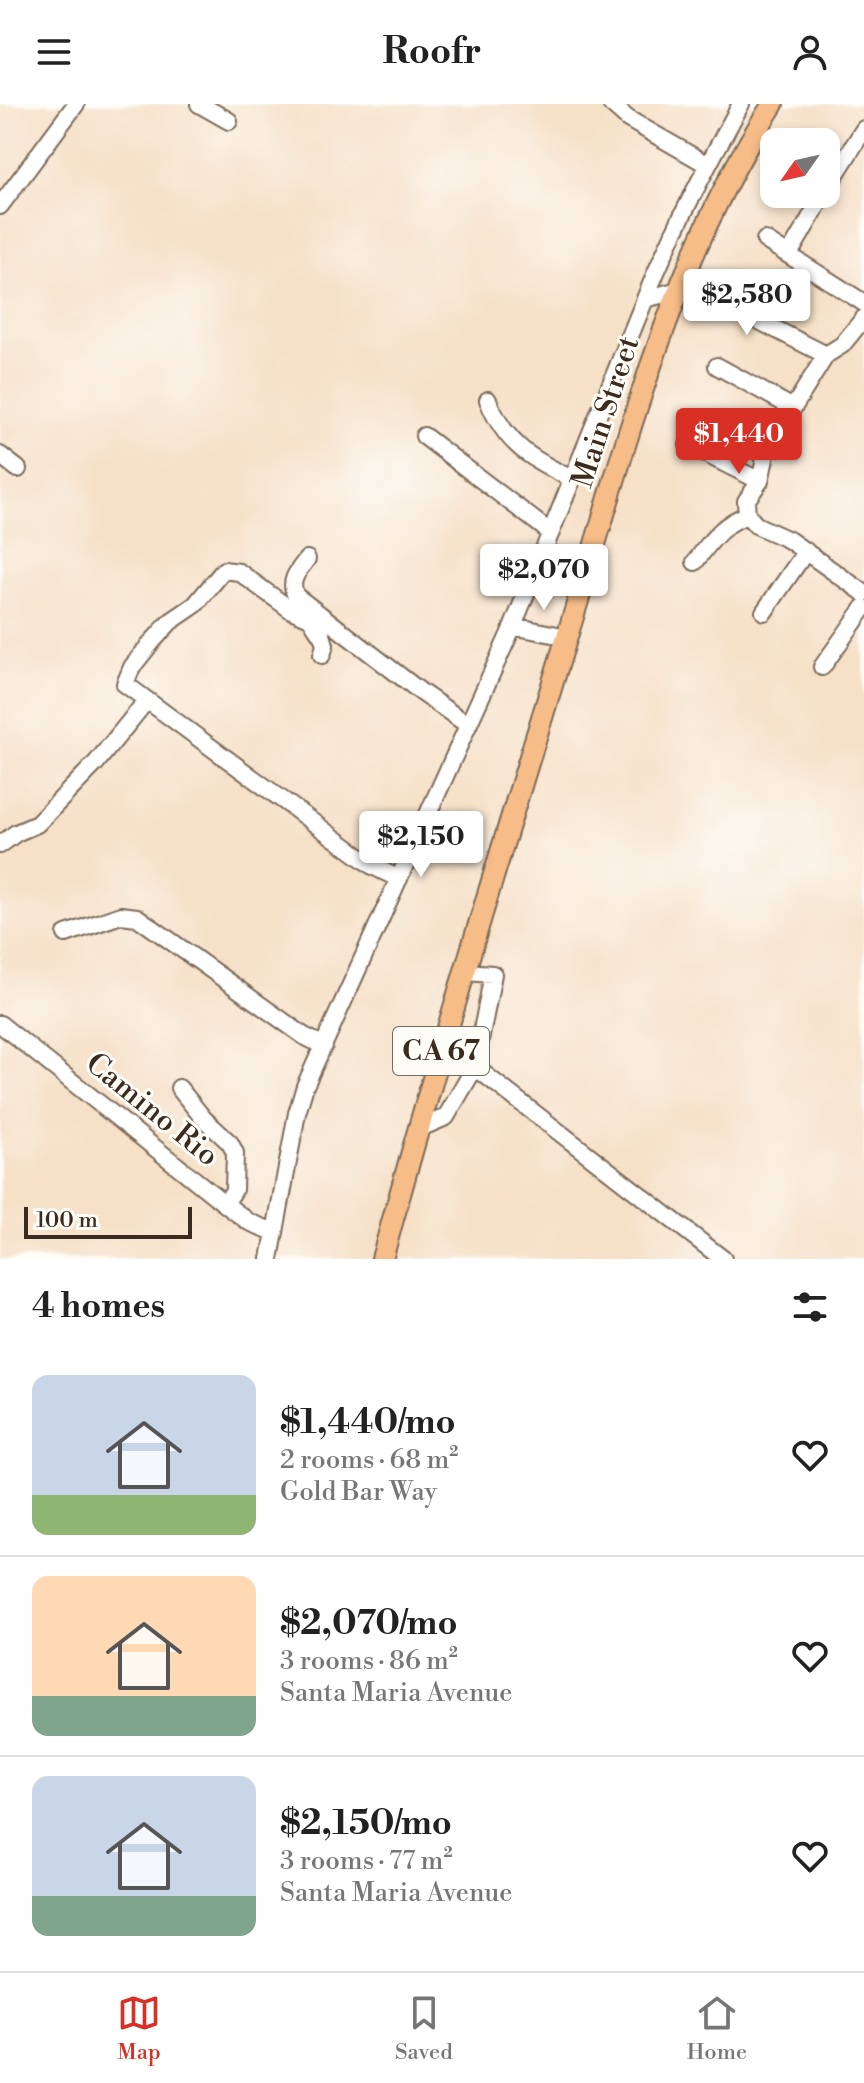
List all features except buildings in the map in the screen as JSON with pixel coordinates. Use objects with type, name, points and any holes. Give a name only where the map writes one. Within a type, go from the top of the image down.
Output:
[{"type":"main road","name":"Main Street","points":[[382,1259],[465,972],[645,382],[679,290],[710,219],[773,104]]},
{"type":"street","points":[[0,206],[76,104]]},
{"type":"street","points":[[199,104],[229,121]]},
{"type":"street","points":[[611,104],[628,119],[708,165]]},
{"type":"street","points":[[270,1259],[297,1113],[305,1086],[513,626],[662,256],[741,104]]},
{"type":"street","points":[[840,168],[864,129]]},
{"type":"street","points":[[721,141],[744,154]]},
{"type":"street","points":[[790,253],[816,208]]},
{"type":"street","points":[[765,240],[790,253],[864,303]]},
{"type":"street","points":[[645,299],[679,290],[724,303],[826,355]]},
{"type":"street","points":[[864,318],[842,345],[826,355],[767,450],[760,481],[746,501],[747,515],[756,525],[806,551],[864,593]]},
{"type":"street","points":[[717,366],[793,408]]},
{"type":"street","points":[[488,400],[501,430],[524,452],[572,479]]},
{"type":"street","points":[[424,436],[553,527]]},
{"type":"street","points":[[688,445],[760,481]]},
{"type":"street","points":[[0,455],[18,469]]},
{"type":"street","points":[[695,562],[719,530],[732,520],[747,515]]},
{"type":"street","points":[[764,612],[806,551]]},
{"type":"street","points":[[307,559],[294,578],[292,586],[296,596],[468,725]]},
{"type":"street","points":[[322,655],[325,645],[323,638],[310,618],[291,610],[239,572],[224,570],[195,605],[170,622],[132,667],[125,684],[371,865],[399,879]]},
{"type":"street","points":[[822,667],[864,608]]},
{"type":"street","points":[[513,626],[567,637]]},
{"type":"street","points":[[0,845],[16,833],[37,824],[96,763],[147,700]]},
{"type":"street","points":[[66,934],[121,915],[137,917],[304,1036],[324,1046]]},
{"type":"street","points":[[418,1129],[446,1117],[475,1067],[493,974],[465,972]]},
{"type":"street","name":"Camino Rio","points":[[0,1024],[225,1204],[249,1222],[274,1232]]},
{"type":"street","points":[[475,1067],[723,1259]]},
{"type":"street","points":[[179,1088],[203,1118],[230,1143],[235,1153],[234,1190],[225,1204]]}]
